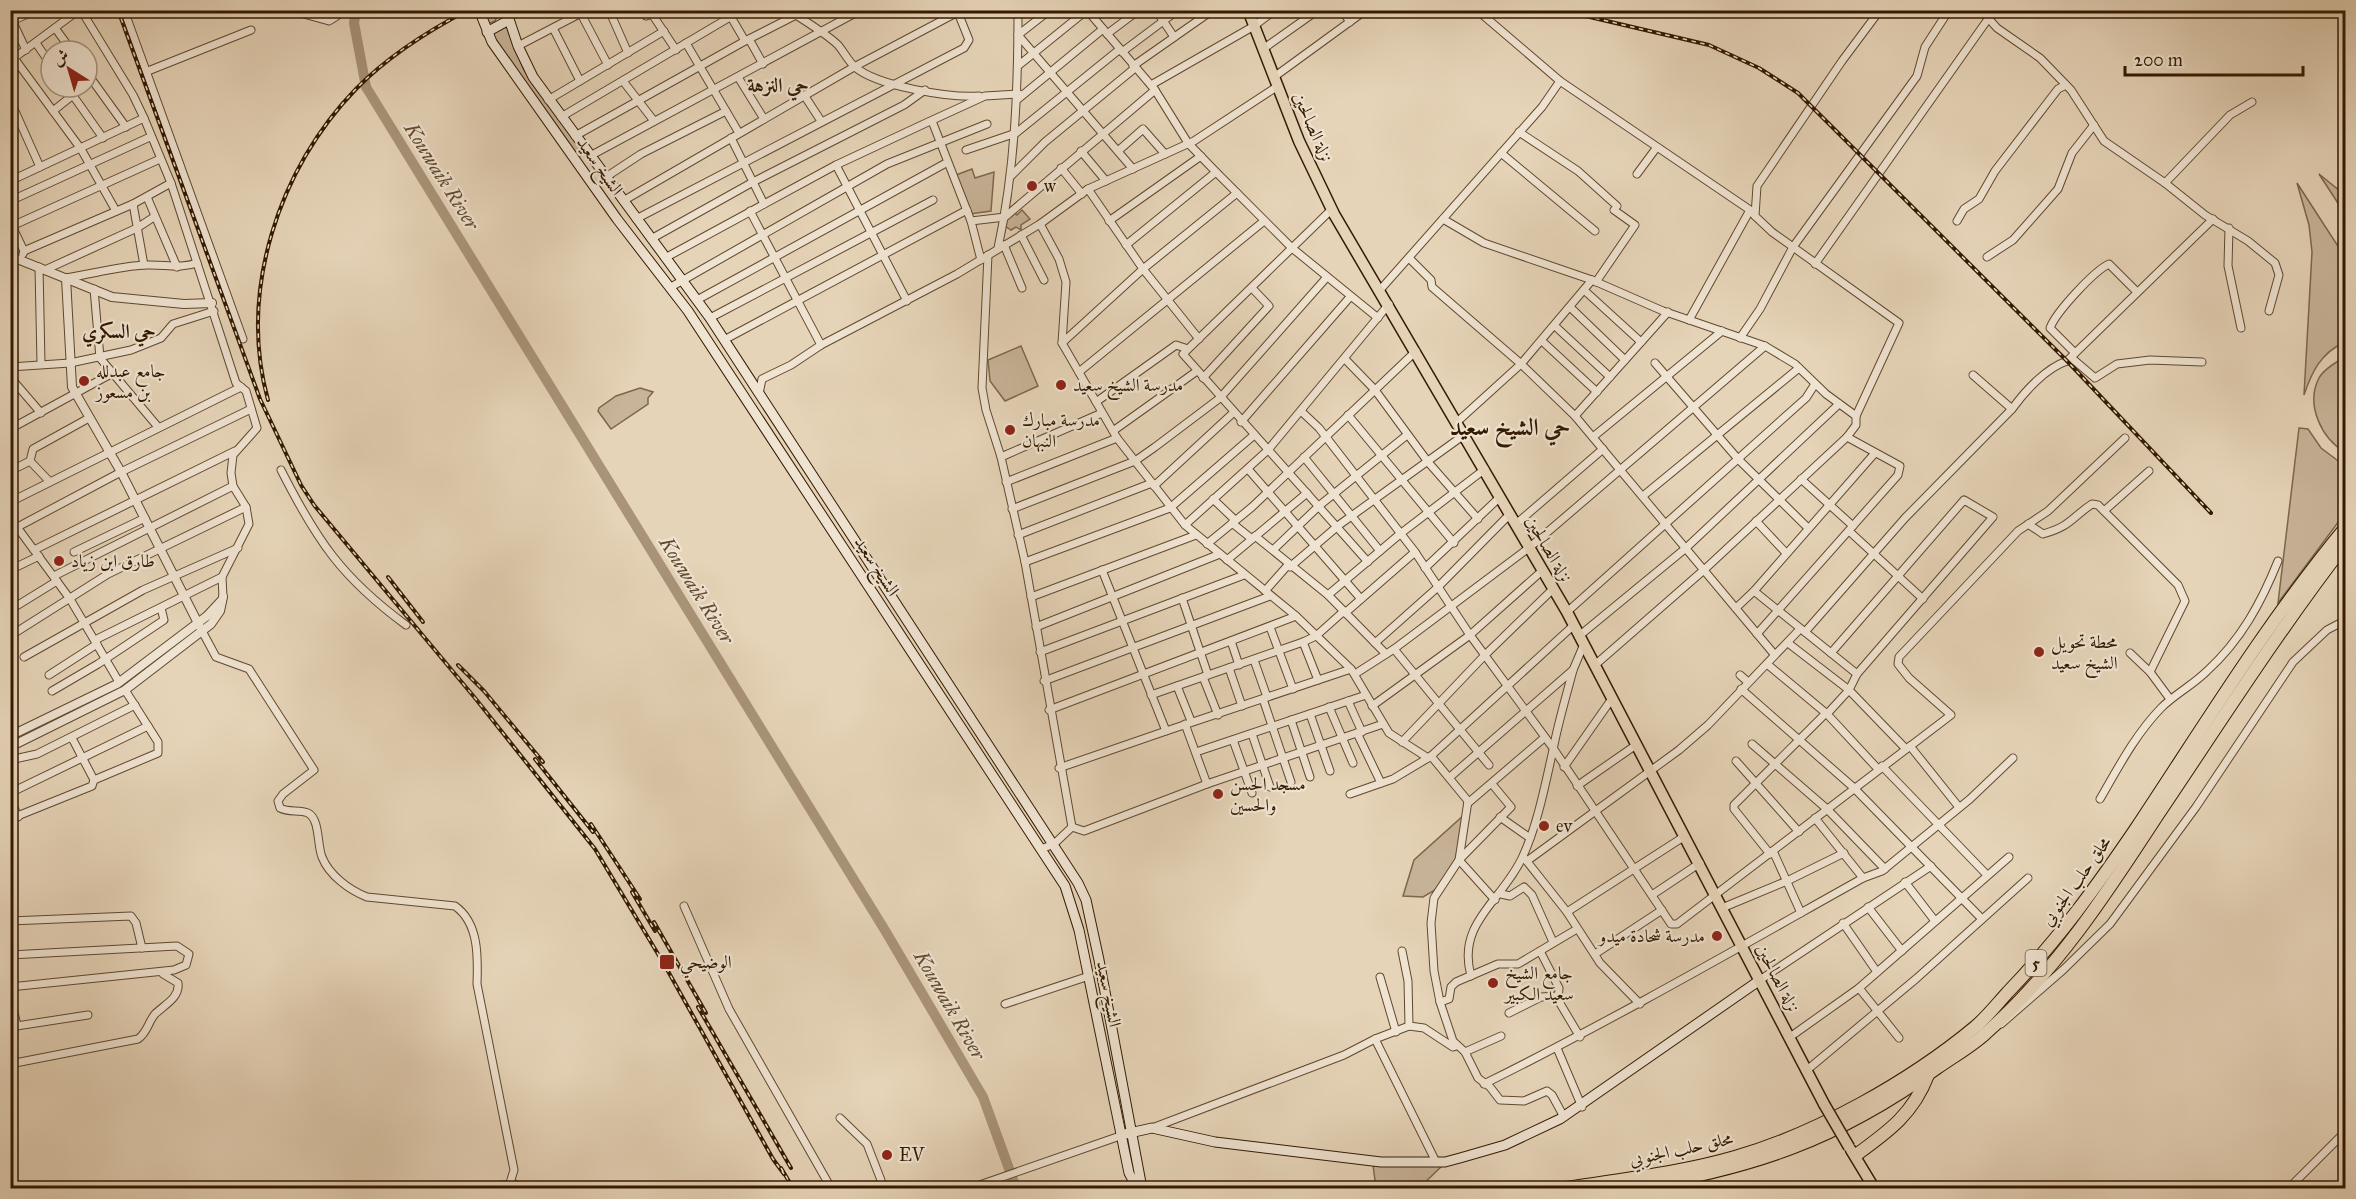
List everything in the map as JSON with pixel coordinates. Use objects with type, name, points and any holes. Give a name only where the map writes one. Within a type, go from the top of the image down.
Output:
[{"type":"highway","name":"محلق حلب الجنوبي","points":[[1566,1188],[1699,1166],[1737,1157],[1776,1142],[1860,1104],[1900,1080],[1976,1027],[2036,963],[2085,904],[2272,624],[2307,574],[2346,527]]},
{"type":"highway","name":"محلق حلب الجنوبي","points":[[1633,1188],[1699,1177],[1779,1155],[1822,1137],[1866,1114],[1928,1075],[1986,1033],[2044,973],[2095,910],[2282,628],[2346,543]]},
{"type":"highway","points":[[1853,1151],[1910,1110],[1920,1095],[1928,1075]]},
{"type":"main road","name":"الشيخ سعيد","points":[[479,10],[487,32],[617,219],[671,287],[753,407],[1071,898],[1089,976],[1120,1136],[1129,1173],[1139,1188]]},
{"type":"main road","name":"نزلة الصالحين","points":[[1248,10],[1299,141],[1332,209],[1544,570],[1611,700],[1700,863],[1824,1104],[1874,1188]]},
{"type":"main road","name":"الشيخ سعيد","points":[[507,15],[532,77],[710,318],[1054,844],[1086,900],[1131,1132],[1139,1188]]},
{"type":"main road","points":[[487,32],[507,15]]},
{"type":"main road","points":[[753,407],[761,396]]},
{"type":"main road","points":[[1120,1136],[1152,1128],[1215,1142],[1381,1162],[1453,1160],[1505,1145],[1564,1117],[1760,980]]},
{"type":"street","points":[[26,50],[11,20],[36,10]]},
{"type":"street","points":[[10,570],[36,553],[135,499],[235,451],[257,428],[246,391],[236,383],[171,183],[144,118],[133,95],[80,10],[12,60],[81,149],[116,211]]},
{"type":"street","points":[[124,10],[148,71],[243,339]]},
{"type":"street","points":[[289,10],[329,21],[337,16],[339,10]]},
{"type":"street","points":[[609,10],[628,53]]},
{"type":"street","points":[[644,10],[646,16],[652,14],[676,50]]},
{"type":"street","points":[[561,117],[686,44],[729,14],[742,10]]},
{"type":"street","points":[[788,10],[836,44],[854,67],[877,82],[894,83],[954,98],[1018,96],[1105,31],[1139,10]]},
{"type":"street","points":[[575,136],[747,40],[806,10]]},
{"type":"street","points":[[1018,10],[1019,65],[1016,133],[1001,246],[1022,288]]},
{"type":"street","points":[[1018,35],[1050,10]]},
{"type":"street","points":[[1156,10],[1174,37]]},
{"type":"street","points":[[966,150],[1016,133],[1121,50],[1178,10]]},
{"type":"street","points":[[1011,176],[1134,67],[1213,10]]},
{"type":"street","points":[[971,221],[1005,217],[1153,87],[1254,26],[1275,10]]},
{"type":"street","points":[[1263,49],[1318,10]]},
{"type":"street","points":[[1342,10],[1350,22]]},
{"type":"street","points":[[761,396],[762,379],[981,260],[1040,224],[1085,192],[1188,143],[1276,81],[1366,10]]},
{"type":"street","points":[[1689,320],[1753,213],[1757,186],[1842,61],[1880,10]]},
{"type":"street","points":[[1740,338],[1760,309],[1793,247],[1917,76],[1925,47],[1949,10]]},
{"type":"street","points":[[1981,10],[1988,19],[2040,58],[2066,85],[2104,141],[2213,219],[2248,241],[2278,268],[2277,287],[2270,311]]},
{"type":"street","points":[[623,201],[854,67],[957,11],[969,45],[636,219]]},
{"type":"street","points":[[1019,65],[1090,11],[1134,67],[1153,87],[1188,143],[1292,248],[1378,318]]},
{"type":"street","points":[[1477,11],[1560,81],[1753,213],[1815,264],[1899,323],[1856,416],[1856,425],[1847,437],[1705,569],[1595,666]]},
{"type":"street","points":[[518,46],[582,12],[608,65]]},
{"type":"street","points":[[590,156],[857,12]]},
{"type":"street","points":[[729,14],[763,64]]},
{"type":"street","points":[[1815,264],[1988,19]]},
{"type":"street","points":[[55,28],[63,39]]},
{"type":"street","points":[[553,28],[580,81]]},
{"type":"street","points":[[148,71],[251,30]]},
{"type":"street","points":[[548,100],[664,31]]},
{"type":"street","points":[[1018,35],[1133,169]]},
{"type":"street","points":[[36,43],[39,47]]},
{"type":"street","points":[[686,44],[739,133]]},
{"type":"street","points":[[738,77],[764,119]]},
{"type":"street","points":[[623,81],[654,121]]},
{"type":"street","points":[[1380,290],[1501,153],[1560,81]]},
{"type":"street","points":[[1957,221],[1964,210],[1979,199],[1995,171],[2058,89],[2066,85]]},
{"type":"street","points":[[99,90],[126,127]]},
{"type":"street","points":[[651,239],[753,182],[904,105],[925,90]]},
{"type":"street","points":[[804,96],[821,121]]},
{"type":"street","points":[[665,258],[836,165],[985,96]]},
{"type":"street","points":[[52,111],[68,99]]},
{"type":"street","points":[[76,99],[103,138]]},
{"type":"street","points":[[10,100],[40,167]]},
{"type":"street","points":[[2165,183],[2230,115],[2252,102]]},
{"type":"street","points":[[606,177],[641,154],[726,111]]},
{"type":"street","points":[[10,171],[12,180],[144,118]]},
{"type":"street","points":[[932,121],[946,163],[954,175],[971,221],[981,260]]},
{"type":"street","points":[[671,287],[887,164],[987,124]]},
{"type":"street","points":[[1987,257],[2013,240],[2058,189],[2072,153],[2094,125]]},
{"type":"street","points":[[1118,151],[1143,129],[1165,154]]},
{"type":"street","points":[[1457,422],[1521,364],[1542,341],[1594,281],[1635,225],[1578,171],[1519,132]]},
{"type":"street","points":[[10,201],[150,137]]},
{"type":"street","points":[[731,138],[764,204]]},
{"type":"street","points":[[1637,174],[1657,147]]},
{"type":"street","points":[[1081,151],[1106,181]]},
{"type":"street","points":[[1501,153],[1595,231]]},
{"type":"street","points":[[1109,221],[1201,156]]},
{"type":"street","points":[[22,255],[11,225],[160,159]]},
{"type":"street","points":[[697,300],[775,255],[946,163]]},
{"type":"street","points":[[836,165],[907,301]]},
{"type":"street","points":[[1061,168],[1109,221],[1143,269],[1199,339]]},
{"type":"street","points":[[1126,245],[1216,172]]},
{"type":"street","points":[[171,183],[147,197],[22,255],[10,266],[12,367],[70,363],[100,358],[141,346],[161,338],[173,324],[213,307]]},
{"type":"street","points":[[1062,343],[1143,269],[1237,193]]},
{"type":"street","points":[[147,197],[177,267]]},
{"type":"street","points":[[710,318],[933,200]]},
{"type":"street","points":[[132,204],[144,265]]},
{"type":"street","points":[[1332,209],[1183,354],[1253,436],[1339,525],[1368,562]]},
{"type":"street","points":[[724,340],[967,210]]},
{"type":"street","points":[[750,211],[821,345]]},
{"type":"street","points":[[43,268],[137,228],[154,217]]},
{"type":"street","points":[[1443,219],[1484,243],[1594,281],[1689,320],[1765,346],[1799,368],[1815,384],[1856,416]]},
{"type":"street","points":[[2067,361],[2213,219]]},
{"type":"street","points":[[1078,372],[1264,221]]},
{"type":"street","points":[[1040,224],[1059,259],[1066,282],[1062,343],[1115,435],[1185,525],[1296,616],[1353,671],[1383,724],[1402,742],[1430,757],[1450,777],[1468,804]]},
{"type":"street","points":[[2229,228],[2228,266],[2241,328]]},
{"type":"street","points":[[1021,235],[1044,280]]},
{"type":"street","points":[[10,256],[22,255],[43,268],[112,297],[213,307]]},
{"type":"street","points":[[988,255],[982,388],[986,410],[1001,457],[1024,562],[1071,827]]},
{"type":"street","points":[[1408,258],[1431,280],[1432,287],[1521,364],[1575,416],[1666,522],[1774,654]]},
{"type":"street","points":[[66,278],[144,265],[184,268],[197,263]]},
{"type":"street","points":[[2075,353],[2050,328],[2061,310],[2092,278],[2109,264],[2137,292]]},
{"type":"street","points":[[41,364],[43,268]]},
{"type":"street","points":[[1012,509],[1135,461],[1220,398],[1327,277]]},
{"type":"street","points":[[66,278],[70,379],[75,395],[110,451],[216,657],[249,669],[314,770],[283,794],[278,801],[280,808],[308,813],[314,819],[321,856],[330,871],[354,892],[367,897],[455,906],[465,913],[471,922],[478,960],[477,984],[514,1170],[510,1184]]},
{"type":"street","points":[[1203,378],[1269,306],[1252,288]]},
{"type":"street","points":[[94,289],[100,358],[111,374],[158,427]]},
{"type":"street","points":[[1584,290],[1641,342]]},
{"type":"street","points":[[1241,422],[1350,297]]},
{"type":"street","points":[[1185,525],[1268,450],[1346,359],[1389,304]]},
{"type":"street","points":[[1571,308],[1625,360]]},
{"type":"street","points":[[1575,416],[1668,312]]},
{"type":"street","points":[[1555,326],[1610,377]]},
{"type":"street","points":[[1593,437],[1722,332]]},
{"type":"street","points":[[1542,341],[1597,392]]},
{"type":"street","points":[[1096,402],[1176,345],[1188,349]]},
{"type":"street","points":[[1059,768],[1166,730],[1218,715],[1318,680],[1353,671],[1386,654],[1530,548],[1765,346]]},
{"type":"street","points":[[1207,544],[1267,492],[1416,351]]},
{"type":"street","points":[[1346,359],[1374,390],[1428,462],[1478,519]]},
{"type":"street","points":[[1525,859],[1651,771],[1708,725],[1774,654],[1803,631],[2022,395],[2058,364],[2074,360],[2095,378],[2117,364],[2150,360],[2202,362]]},
{"type":"street","points":[[1654,363],[1738,459],[1808,528]]},
{"type":"street","points":[[1643,496],[1799,368]]},
{"type":"street","points":[[1006,482],[1115,435],[1197,371]]},
{"type":"street","points":[[12,427],[111,374]]},
{"type":"street","points":[[1973,375],[2012,408]]},
{"type":"street","points":[[10,377],[41,413]]},
{"type":"street","points":[[1567,612],[1806,398],[1815,384]]},
{"type":"street","points":[[10,502],[241,387]]},
{"type":"street","points":[[1471,976],[1467,962],[1467,943],[1473,929],[1525,859],[1582,640],[1686,548],[1839,404]]},
{"type":"street","points":[[120,682],[70,599],[36,553],[14,529],[121,472],[251,410]]},
{"type":"street","points":[[1302,412],[1415,552],[1470,635],[1553,748],[1671,924],[1677,924],[1799,832],[1853,787],[1951,716],[1909,678],[1898,664],[1899,657],[2028,524],[2048,511],[2125,438]]},
{"type":"street","points":[[1001,457],[1102,413]]},
{"type":"street","points":[[1018,535],[1153,484],[1233,413]]},
{"type":"street","points":[[1348,415],[1401,482],[1454,543]]},
{"type":"street","points":[[10,471],[30,461],[33,449],[89,418]]},
{"type":"street","points":[[1273,550],[1320,505],[1407,435]]},
{"type":"street","points":[[1044,681],[1191,625],[1267,593],[1289,566],[1339,525],[1464,435]]},
{"type":"street","points":[[1024,562],[1170,507],[1253,436]]},
{"type":"street","points":[[1757,634],[1898,475],[1900,466],[1847,437]]},
{"type":"street","points":[[1375,643],[1513,519],[1603,449]]},
{"type":"street","points":[[10,736],[105,695],[125,690],[200,627],[213,611],[223,597],[222,577],[249,524],[246,507],[233,486],[231,473],[235,451]]},
{"type":"street","points":[[1736,608],[1754,591],[1875,453]]},
{"type":"street","points":[[1304,457],[1380,551]]},
{"type":"street","points":[[30,461],[50,482]]},
{"type":"street","points":[[1248,469],[1361,599]]},
{"type":"street","points":[[1328,596],[1400,534],[1485,469]]},
{"type":"street","points":[[281,470],[323,544],[346,574],[369,597],[406,625]]},
{"type":"street","points":[[2104,511],[2150,471]]},
{"type":"street","points":[[1801,480],[1829,504],[1873,553],[1923,599]]},
{"type":"street","points":[[10,610],[55,579],[233,486]]},
{"type":"street","points":[[1227,560],[1307,493]]},
{"type":"street","points":[[1425,568],[1500,497]]},
{"type":"street","points":[[1213,500],[1234,522],[1273,550],[1289,566],[1328,596],[1386,654]]},
{"type":"street","points":[[1801,913],[1772,853],[1733,807],[1849,690],[1857,674],[1993,518],[1964,500],[1831,653]]},
{"type":"street","points":[[2028,524],[2043,534],[2069,525],[2092,504],[2104,511],[2178,585],[2185,601],[2150,672]]},
{"type":"street","points":[[10,636],[108,574],[246,507]]},
{"type":"street","points":[[74,552],[145,518]]},
{"type":"street","points":[[1756,521],[1786,553]]},
{"type":"street","points":[[1031,597],[1196,535]]},
{"type":"street","points":[[24,657],[174,575],[238,548]]},
{"type":"street","points":[[1151,695],[1316,636],[1415,552]]},
{"type":"street","points":[[1036,627],[1220,554]]},
{"type":"street","points":[[2100,799],[2127,752],[2170,699],[2206,672],[2234,642],[2254,615],[2278,561]]},
{"type":"street","points":[[1102,570],[1166,730]]},
{"type":"street","points":[[1372,706],[1470,635],[1544,570]]},
{"type":"street","points":[[1040,652],[1244,575]]},
{"type":"street","points":[[49,675],[96,642],[222,577]]},
{"type":"street","points":[[1402,742],[1485,655],[1553,589]]},
{"type":"street","points":[[1754,591],[1857,674]]},
{"type":"street","points":[[1182,598],[1218,715]]},
{"type":"street","points":[[52,691],[106,659],[164,620],[161,608]]},
{"type":"street","points":[[1049,710],[1296,616]]},
{"type":"street","points":[[1986,1033],[2010,1020],[2110,924],[2196,807],[2293,663],[2327,630],[2346,620]]},
{"type":"street","points":[[1350,794],[1407,772],[1430,757],[1458,728],[1574,625]]},
{"type":"street","points":[[10,747],[105,695],[120,682],[200,627]]},
{"type":"street","points":[[1270,627],[1293,689]]},
{"type":"street","points":[[1231,641],[1239,664]]},
{"type":"street","points":[[1304,642],[1318,680]]},
{"type":"street","points":[[1788,643],[1849,690],[1908,748],[1958,806]]},
{"type":"street","points":[[1394,649],[1489,765]]},
{"type":"street","points":[[2130,652],[2150,672],[2170,699]]},
{"type":"street","points":[[1254,660],[1291,782]]},
{"type":"street","points":[[1767,664],[1826,714],[1987,875]]},
{"type":"street","points":[[1229,668],[1242,706]]},
{"type":"street","points":[[1450,777],[1573,670]]},
{"type":"street","points":[[1740,675],[1748,682]]},
{"type":"street","points":[[1177,686],[1207,784]]},
{"type":"street","points":[[1741,689],[1853,787],[1982,919]]},
{"type":"street","points":[[94,780],[158,753],[158,742],[125,690]]},
{"type":"street","points":[[1196,752],[1366,695]]},
{"type":"street","points":[[1348,700],[1381,783]]},
{"type":"street","points":[[1564,767],[1611,700]]},
{"type":"street","points":[[10,760],[37,754],[135,705]]},
{"type":"street","points":[[1329,707],[1353,763]]},
{"type":"street","points":[[1310,714],[1329,771]]},
{"type":"street","points":[[1291,720],[1310,777]]},
{"type":"street","points":[[1071,827],[1084,831],[1207,784],[1383,724]]},
{"type":"street","points":[[10,793],[148,726]]},
{"type":"street","points":[[1252,734],[1270,788]]},
{"type":"street","points":[[10,798],[14,818],[92,786],[94,780],[72,738]]},
{"type":"street","points":[[1459,860],[1468,804],[1544,738]]},
{"type":"street","points":[[1233,740],[1252,793]]},
{"type":"street","points":[[1752,744],[1827,808],[1885,869]]},
{"type":"street","points":[[1577,786],[1636,745]]},
{"type":"street","points":[[1484,1083],[1580,1037],[1742,944],[1863,878],[1885,869],[1937,823],[1970,799],[2013,758]]},
{"type":"street","points":[[1736,761],[1799,832]]},
{"type":"street","points":[[1456,1046],[1440,1002],[1434,971],[1431,923],[1434,898],[1459,860],[1511,806],[1492,784]]},
{"type":"street","points":[[1500,817],[1530,838]]},
{"type":"street","points":[[1815,818],[1863,878]]},
{"type":"street","points":[[1041,849],[1054,844],[1071,827]]},
{"type":"street","points":[[1567,912],[1685,836]]},
{"type":"street","points":[[1722,908],[1787,881],[1844,853]]},
{"type":"street","points":[[1790,1037],[1859,988],[2009,857]]},
{"type":"street","points":[[1525,859],[1567,912],[1600,963],[1640,1004]]},
{"type":"street","points":[[1459,860],[1495,900]]},
{"type":"street","points":[[1652,895],[1700,863]]},
{"type":"street","points":[[1760,980],[1931,866]]},
{"type":"street","points":[[1807,1070],[2028,878]]},
{"type":"street","points":[[1905,882],[1935,921]]},
{"type":"street","points":[[1532,895],[1545,886]]},
{"type":"street","points":[[1501,894],[1510,896],[1524,887],[1532,895],[1553,942]]},
{"type":"street","points":[[684,906],[729,1009],[831,1188]]},
{"type":"street","points":[[1868,907],[1902,951]]},
{"type":"street","points":[[1595,954],[1662,910]]},
{"type":"street","points":[[10,921],[131,916],[136,923],[142,948]]},
{"type":"street","points":[[1843,923],[1877,972]]},
{"type":"street","points":[[1440,1002],[1449,999],[1451,987],[1456,982],[1498,964],[1518,963],[1577,929]]},
{"type":"street","points":[[10,955],[177,946],[189,954],[186,965],[179,974],[176,996],[154,1015],[148,1028],[138,1039],[10,1064]]},
{"type":"street","points":[[1402,951],[1408,981],[1409,1026]]},
{"type":"street","points":[[1540,951],[1558,988],[1557,996],[1580,1037]]},
{"type":"street","points":[[10,987],[160,973],[186,965]]},
{"type":"street","points":[[160,973],[178,983]]},
{"type":"street","points":[[1005,1004],[1089,976]]},
{"type":"street","points":[[1380,977],[1396,1032]]},
{"type":"street","points":[[1859,988],[1899,1038]]},
{"type":"street","points":[[10,993],[14,1027],[88,1015]]},
{"type":"street","points":[[1509,1013],[1541,997],[1557,996]]},
{"type":"street","points":[[1152,1128],[1344,1055],[1375,1039],[1409,1026],[1418,1026],[1465,1052],[1484,1083],[1503,1101],[1524,1101],[1550,1092],[1564,1117]]},
{"type":"street","points":[[1465,1052],[1501,1036]]},
{"type":"street","points":[[1375,1039],[1435,1160]]},
{"type":"street","points":[[1557,1048],[1581,1107]]},
{"type":"street","points":[[840,1118],[867,1144],[884,1188]]},
{"type":"street","points":[[971,1188],[1120,1136]]},
{"type":"street","points":[[2289,1188],[2344,1136]]},
{"type":"street","points":[[2296,1182],[2302,1188]]},
{"type":"street","points":[[464,1188],[515,1184],[519,1188]]},
{"type":"shaded area","points":[[483,11],[500,11],[495,21],[488,24]]},
{"type":"shaded area","points":[[506,25],[523,68],[533,85],[584,153],[579,157],[495,41],[493,33]]},
{"type":"shaded area","points":[[972,169],[975,178],[994,172],[991,211],[970,214],[956,175]]},
{"type":"shaded area","points":[[2319,174],[2345,195],[2345,214]]},
{"type":"shaded area","points":[[2297,183],[2345,257],[2345,342],[2337,346],[2318,364],[2304,395],[2312,252],[2309,225]]},
{"type":"shaded area","points":[[1022,210],[1030,219],[1021,225],[1021,230],[1016,227],[1011,230],[1005,226],[1006,219],[1014,212],[1017,215]]},
{"type":"shaded area","points":[[1021,346],[1038,386],[1005,401],[990,381],[988,360]]},
{"type":"shaded area","points":[[2345,357],[2345,452],[2329,439],[2323,430],[2315,410],[2314,399],[2315,388],[2321,375]]},
{"type":"shaded area","points":[[640,388],[653,392],[648,398],[648,404],[611,429],[598,411],[599,408],[616,396]]},
{"type":"shaded area","points":[[2299,428],[2308,429],[2321,448],[2345,466],[2345,513],[2278,603]]},
{"type":"shaded area","points":[[1464,815],[1456,862],[1435,890],[1423,897],[1403,896],[1414,860]]},
{"type":"shaded area","points":[[1373,1165],[1443,1165],[1419,1188],[1376,1188]]},
{"type":"waterway","name":"Kouwaik River","points":[[356,10],[354,23],[366,87],[886,932],[983,1097],[1016,1188]]},
{"type":"railway","points":[[118,10],[260,399],[301,485],[314,505],[475,698],[595,849],[664,964],[773,1159],[784,1174]]},
{"type":"railway","points":[[327,10],[371,14],[388,10]]},
{"type":"railway","points":[[268,400],[260,359],[258,317],[262,275],[272,233],[286,193],[306,156],[329,121],[356,89],[409,45],[468,10]]},
{"type":"railway","points":[[1560,10],[1709,45],[1759,68],[1798,93],[2067,361],[2211,513]]},
{"type":"railway","points":[[388,577],[423,622]]},
{"type":"railway","points":[[458,665],[484,691],[543,762]]},
{"type":"railway","points":[[535,759],[593,832]]},
{"type":"railway","points":[[591,824],[640,899]]},
{"type":"railway","points":[[632,892],[655,931]]},
{"type":"railway","points":[[654,922],[706,1013]]},
{"type":"railway","points":[[698,1007],[791,1168]]},
{"type":"railway","points":[[781,1168],[793,1188]]},
{"type":"place","name":"w","points":[[1032,186]]},
{"type":"place","name":"جامع عبدلله بن مسعوز","points":[[84,381]]},
{"type":"place","name":"مدرسة الشيخ سعيد","points":[[1061,385]]},
{"type":"place","name":"مدرسة مبارك النبهان","points":[[1010,430]]},
{"type":"place","name":"طارق ابن زياد","points":[[59,561]]},
{"type":"place","name":"محطة تحويل الشيخ سعيد","points":[[2039,652]]},
{"type":"place","name":"مسجد الحسن والحسين","points":[[1218,794]]},
{"type":"place","name":"ev","points":[[1544,826]]},
{"type":"place","name":"مدرسة شحادة ميدو","points":[[1717,936]]},
{"type":"place","name":"الوضيحي","points":[[667,962]]},
{"type":"place","name":"جامع الشيخ سعيد الكبير","points":[[1493,983]]},
{"type":"place","name":"EV","points":[[887,1155]]},
{"type":"district","name":"حي النزهة","points":[[778,85]]},
{"type":"district","name":"حي السكري","points":[[119,331]]},
{"type":"district","name":"حي الشيخ سعيد","points":[[1510,427]]}]
